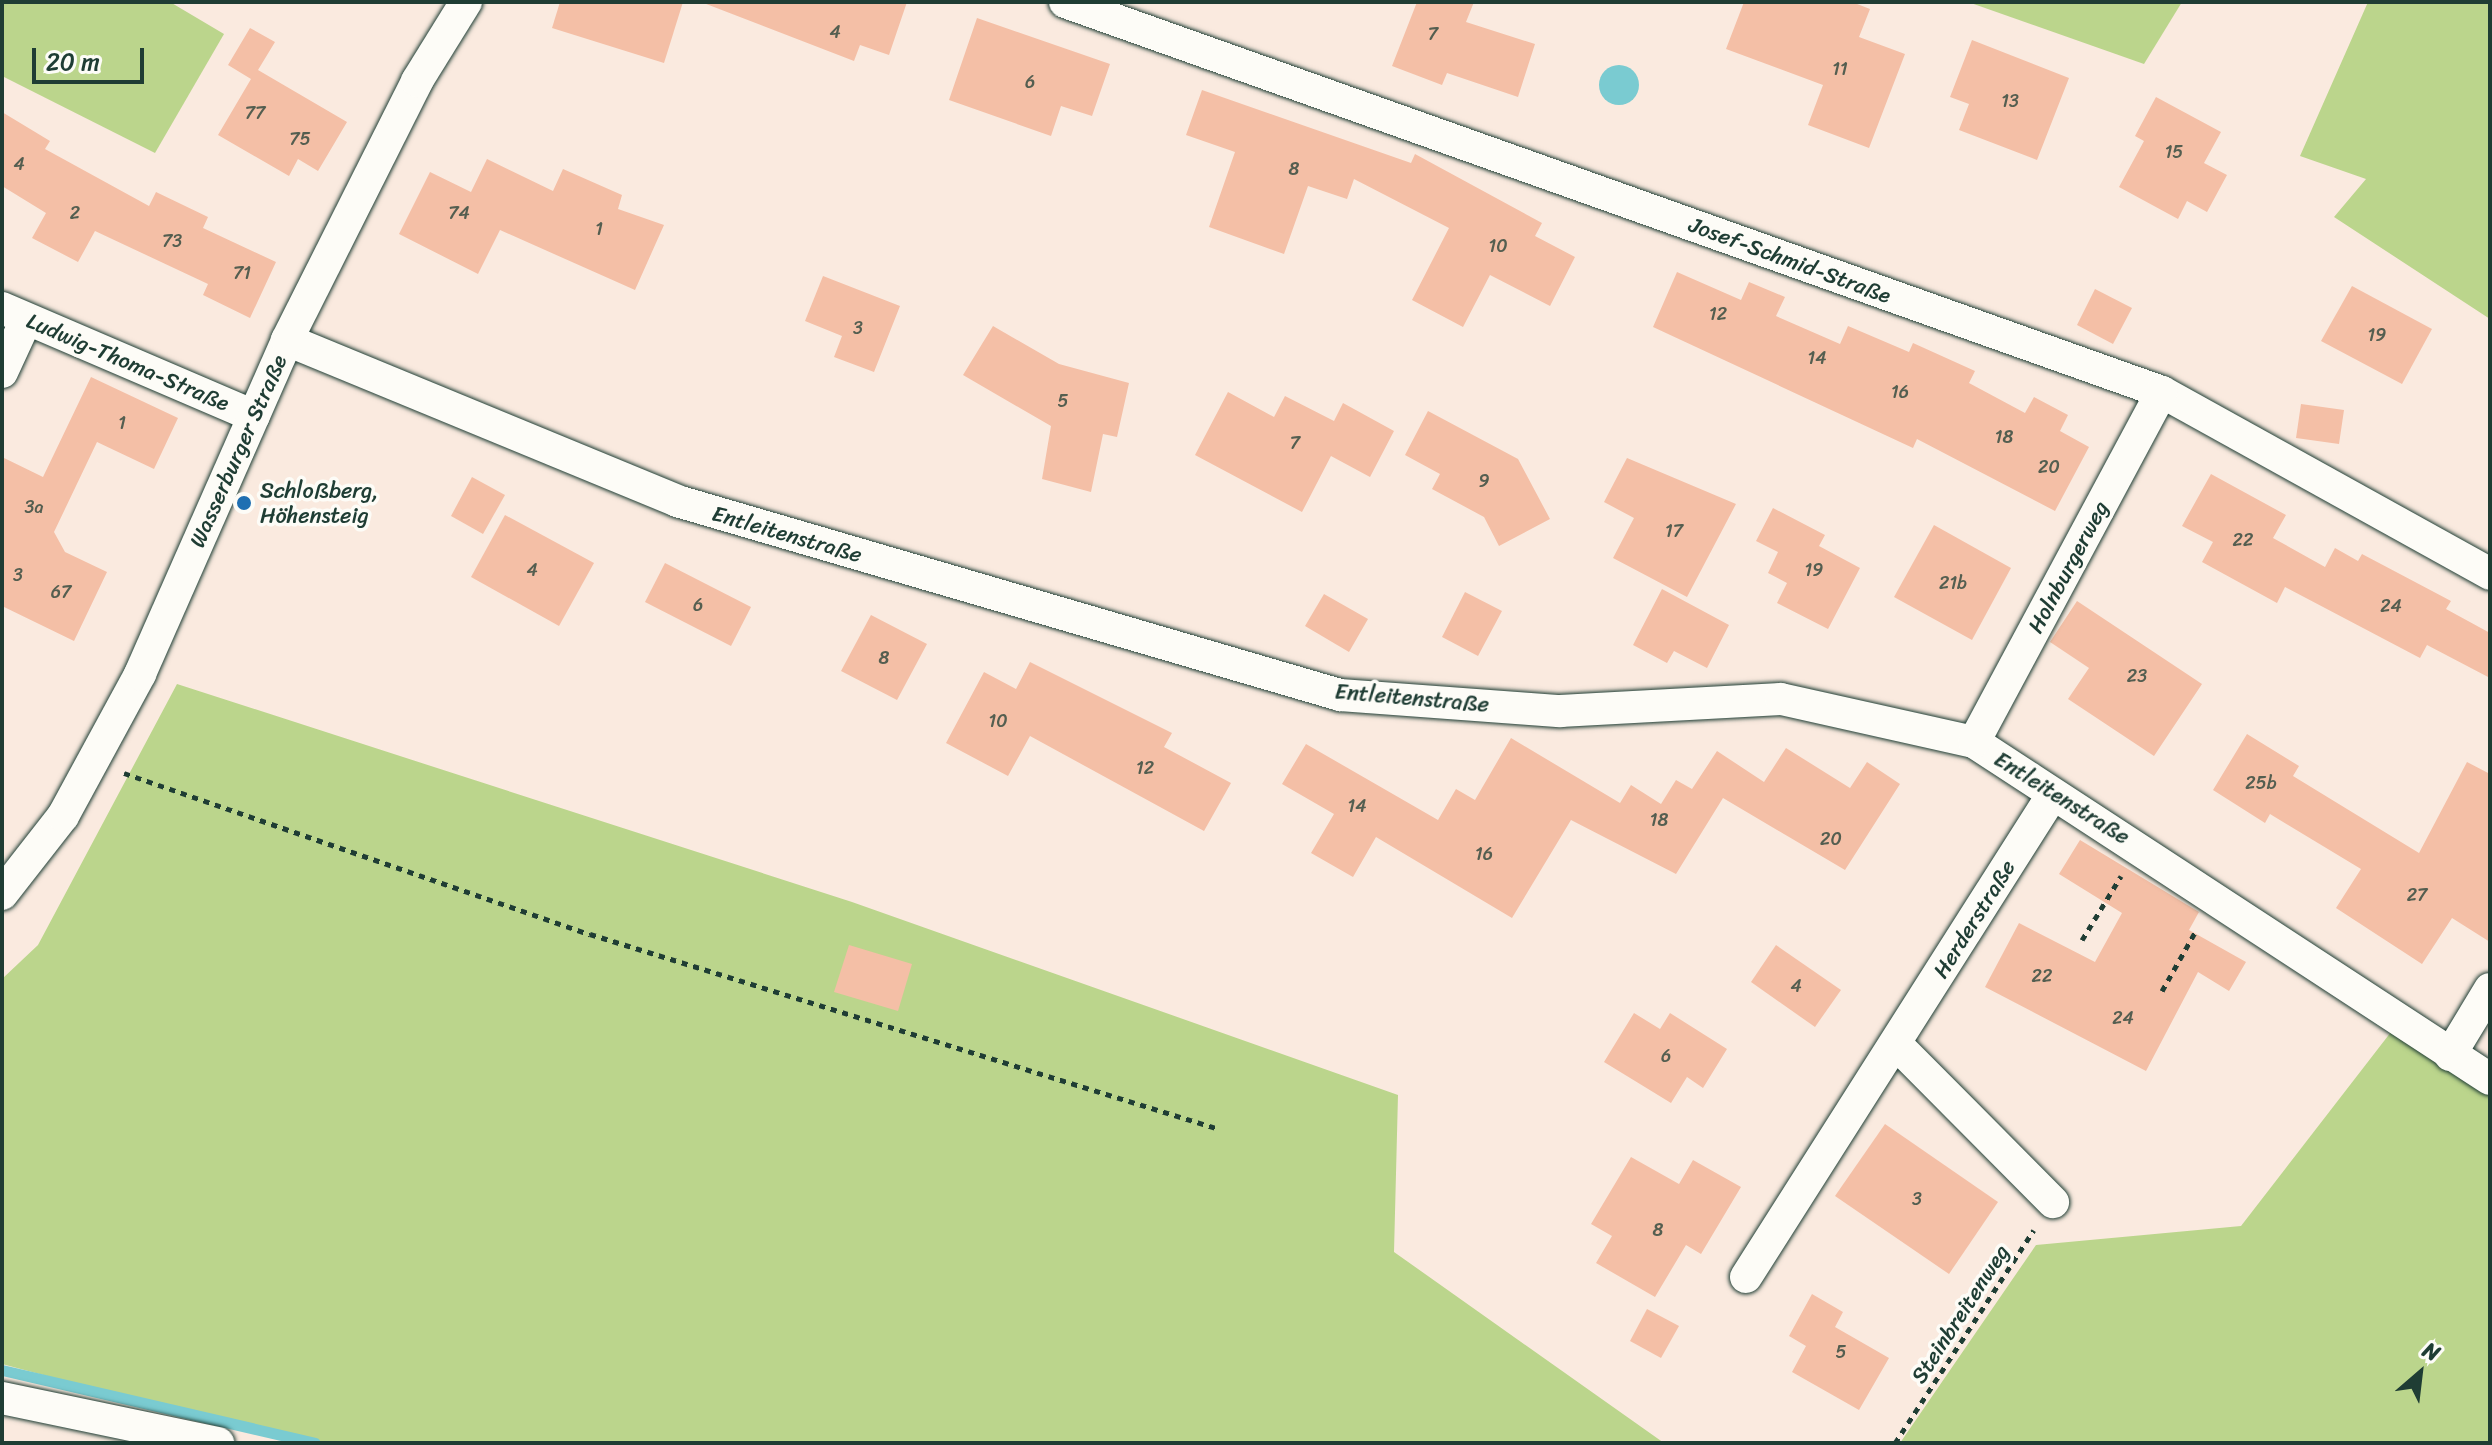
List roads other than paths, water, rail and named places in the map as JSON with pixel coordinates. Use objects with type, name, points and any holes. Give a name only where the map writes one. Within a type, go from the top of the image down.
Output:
[{"type":"street","name":"Wasserburger Straße","points":[[2,894],[63,816],[140,674],[287,340],[417,81],[466,2]]},
{"type":"street","name":"Josef-Schmid-Straße","points":[[1065,2],[2162,392],[2490,574]]},
{"type":"street","points":[[2,372],[14,314]]},
{"type":"street","name":"Ludwig-Thoma-Straße","points":[[14,314],[254,416]]},
{"type":"street","name":"Entleitenstraße","points":[[287,340],[677,501],[1340,695],[1560,711],[1781,699],[1974,742],[2217,894],[2450,1055],[2490,1079]]},
{"type":"street","name":"Holnburgerweg","points":[[1974,742],[2162,392]]},
{"type":"street","name":"Herderstraße","points":[[1746,1277],[2053,794]]},
{"type":"street","points":[[2450,1055],[2490,989]]},
{"type":"street","points":[[1896,1044],[2053,1202]]},
{"type":"street","points":[[2,1398],[218,1443]]},
{"type":"water","points":[[1619,65],[1633,71],[1639,85],[1633,99],[1619,105],[1605,99],[1599,85],[1605,71]]},
{"type":"waterway","points":[[2,1370],[315,1443]]},
{"type":"place","name":"Schloßberg, Höhensteig","points":[[244,503]]}]
